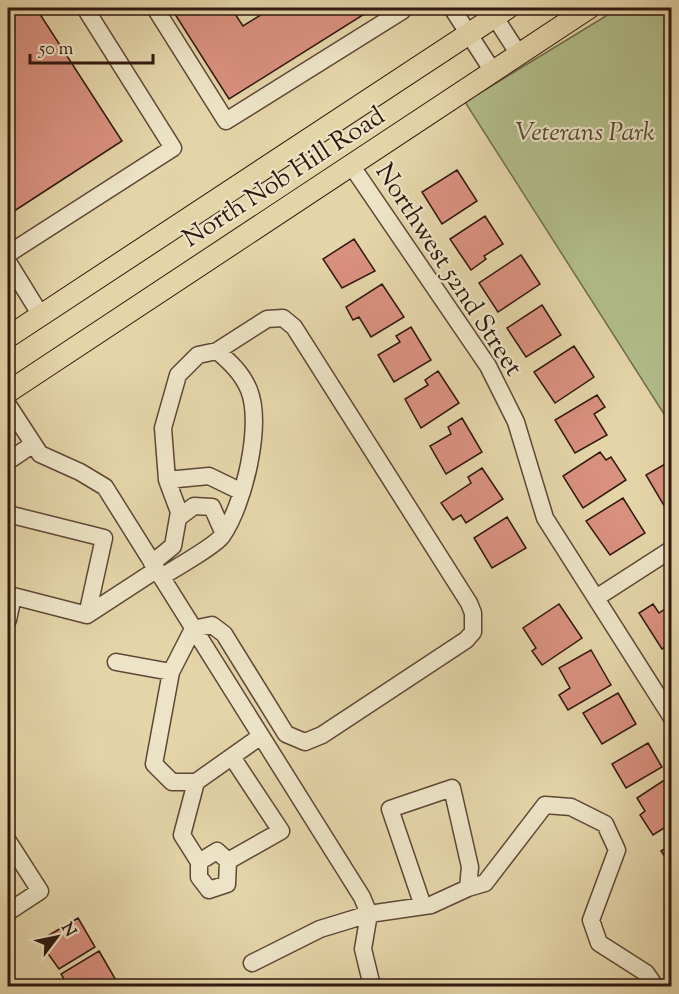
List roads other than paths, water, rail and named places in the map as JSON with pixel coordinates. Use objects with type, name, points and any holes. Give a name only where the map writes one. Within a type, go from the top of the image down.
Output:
[{"type":"main road","name":"North Nob Hill Road","points":[[8,392],[589,8]]},
{"type":"main road","name":"North Nob Hill Road","points":[[8,336],[468,33],[497,10]]},
{"type":"street","points":[[8,254],[173,148],[85,8]]},
{"type":"street","points":[[156,8],[226,121],[402,11],[400,8]]},
{"type":"street","points":[[452,8],[492,70]]},
{"type":"street","points":[[497,10],[518,53]]},
{"type":"street","name":"Northwest 52nd Street","points":[[351,165],[488,366],[516,422],[545,518],[672,718]]},
{"type":"street","points":[[8,262],[40,314]]},
{"type":"street","points":[[156,570],[173,546],[179,512],[167,480],[162,428],[178,375],[198,355],[217,351],[267,319],[283,318],[294,327],[469,603],[474,622],[473,632],[466,640],[322,735],[305,742],[286,734],[218,628],[207,624],[193,629],[171,672],[154,764],[172,782],[196,782],[261,736]]},
{"type":"street","points":[[8,620],[10,595],[87,615],[156,570],[222,537],[242,492],[254,437],[253,402],[241,374],[217,351]]},
{"type":"street","points":[[8,405],[40,454],[80,472],[105,488],[261,736],[369,914],[363,949],[372,987]]},
{"type":"street","points":[[8,461],[32,445]]},
{"type":"street","points":[[167,480],[209,476],[242,492]]},
{"type":"street","points":[[178,518],[194,506],[212,507],[224,532]]},
{"type":"street","points":[[8,514],[104,538],[87,615]]},
{"type":"street","points":[[596,598],[672,549]]},
{"type":"street","points":[[116,662],[171,672]]},
{"type":"street","points":[[228,861],[281,831],[232,757]]},
{"type":"street","points":[[196,782],[182,835],[199,862],[198,877],[209,890],[227,884],[228,861]]},
{"type":"street","points":[[423,906],[390,809],[452,788],[470,867],[468,888]]},
{"type":"street","points":[[252,963],[320,929],[369,914],[423,906],[485,883],[545,805],[572,807],[605,824],[617,850],[591,920],[599,943],[646,972],[655,987]]},
{"type":"street","points":[[8,841],[40,891],[8,912]]},
{"type":"street","points":[[199,862],[217,852],[228,861]]},
{"type":"park label","name":"Veterans Park","points":[[585,131]]}]
